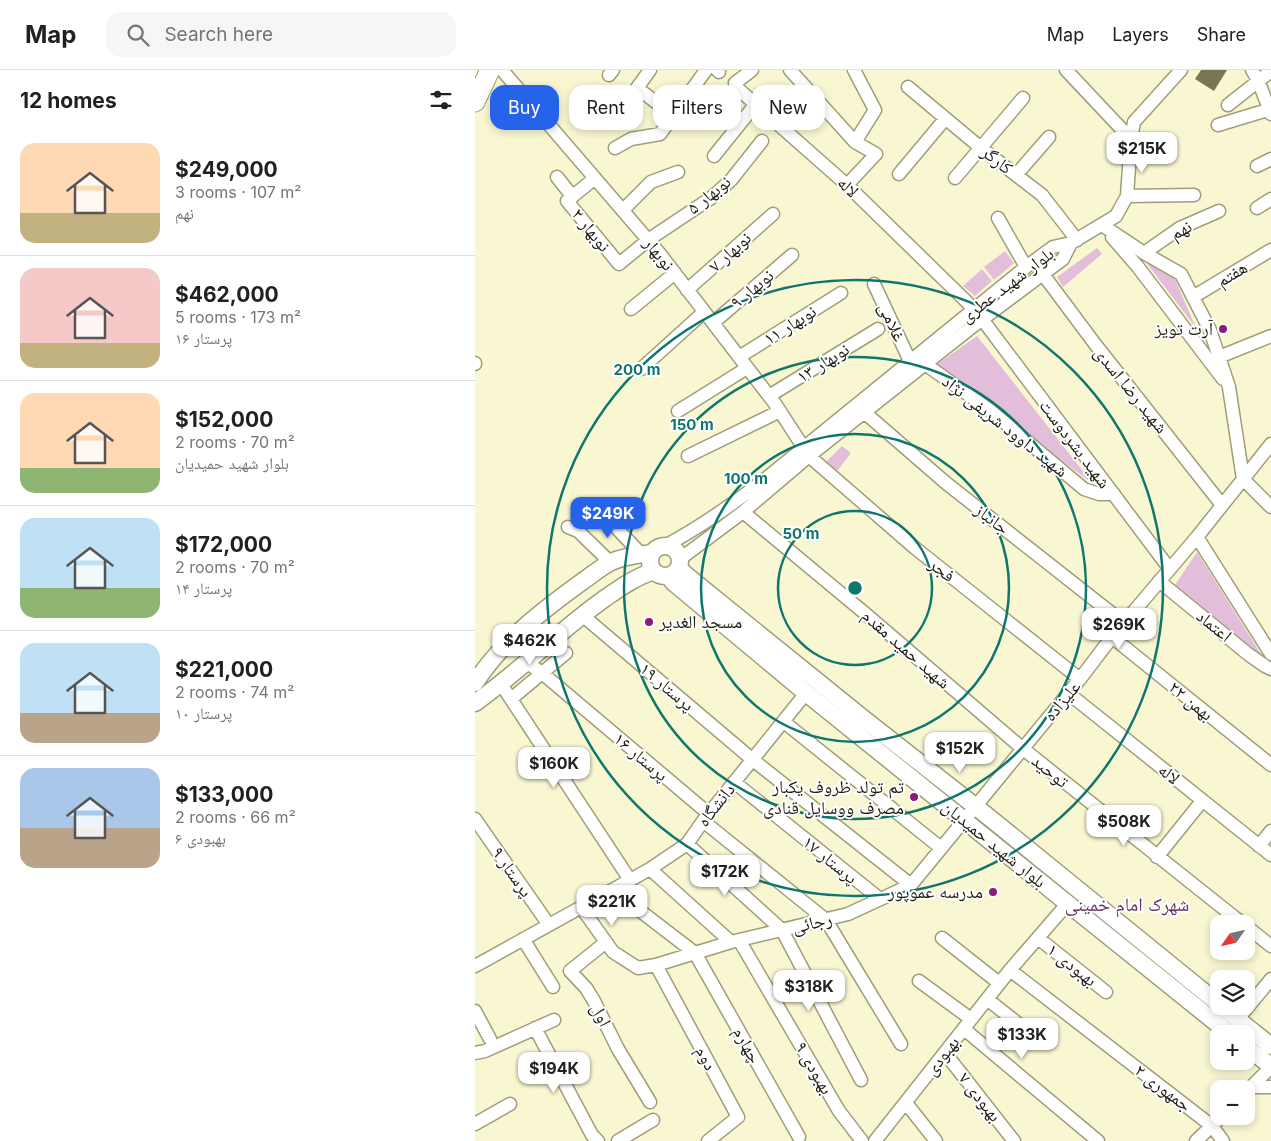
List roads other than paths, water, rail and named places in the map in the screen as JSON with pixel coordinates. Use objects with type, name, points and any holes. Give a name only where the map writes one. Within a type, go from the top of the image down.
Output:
[{"type":"highway","points":[[475,102],[490,70]]},
{"type":"main road","points":[[653,551],[651,563],[670,568]]},
{"type":"main road","points":[[475,683],[483,670],[513,636],[561,597],[610,562],[653,551],[675,551],[670,568]]},
{"type":"main road","points":[[475,703],[501,684],[582,615],[629,582],[670,568]]},
{"type":"main road","name":"بلوار شهید حمیدیان","points":[[670,568],[674,583],[807,693],[859,726],[975,806],[1210,997]]},
{"type":"main road","name":"بلوار شهید حمیدیان","points":[[670,568],[686,576],[965,819],[1172,988],[1231,1025]]},
{"type":"main road","points":[[1068,903],[1079,890]]},
{"type":"main road","points":[[1172,988],[1182,974]]},
{"type":"main road","name":"بلوار شهید حمیدیان","points":[[1255,1038],[1271,1046]]},
{"type":"main road","points":[[1255,1054],[1271,1067]]},
{"type":"street","name":"نوبهار","points":[[502,70],[675,273],[780,411],[806,452]]},
{"type":"street","points":[[650,70],[637,88],[653,100]]},
{"type":"street","name":"لاله","points":[[751,101],[735,85],[752,70]]},
{"type":"street","points":[[790,70],[855,142],[876,154],[847,185]]},
{"type":"street","points":[[1066,70],[1131,139]]},
{"type":"street","points":[[1074,242],[1116,216],[1127,196],[1131,139],[1135,122],[1181,70]]},
{"type":"street","points":[[615,148],[631,139],[660,134],[714,71]]},
{"type":"street","points":[[855,142],[875,110],[857,71]]},
{"type":"street","points":[[1228,105],[1255,75],[1271,72]]},
{"type":"street","points":[[1218,125],[1271,111],[1255,75]]},
{"type":"street","name":"کارگر","points":[[908,87],[945,119],[1042,195],[1074,242]]},
{"type":"street","points":[[955,178],[1023,98]]},
{"type":"street","points":[[714,156],[751,110]]},
{"type":"street","points":[[899,174],[945,119]]},
{"type":"street","name":"لاله","points":[[784,130],[847,185],[955,290],[978,315]]},
{"type":"street","points":[[1016,175],[1049,138]]},
{"type":"street","name":"نوبهار ۵","points":[[619,264],[648,240],[711,198],[731,180],[762,141]]},
{"type":"street","points":[[1257,166],[1271,159]]},
{"type":"street","points":[[623,210],[651,182],[679,172]]},
{"type":"street","points":[[557,177],[573,196]]},
{"type":"street","name":"نوبهار ۲","points":[[595,178],[567,201],[619,264]]},
{"type":"street","points":[[1127,196],[1194,195]]},
{"type":"street","points":[[1257,208],[1271,199]]},
{"type":"street","name":"نهم","points":[[1144,253],[1180,228],[1219,211]]},
{"type":"street","name":"نوبهار ۷","points":[[687,290],[773,214]]},
{"type":"street","points":[[998,218],[1026,267]]},
{"type":"street","points":[[1102,225],[1144,253],[1181,274],[1210,330],[1229,387],[1243,479],[1271,508]]},
{"type":"street","points":[[1102,225],[1138,267],[1229,387]]},
{"type":"street","name":"بلوار شهید عطری","points":[[653,551],[695,530],[864,412],[925,364],[1026,267],[1053,247],[1074,242]]},
{"type":"street","name":"بلوار شهید عطری","points":[[670,568],[743,512],[806,452],[910,361],[1063,259],[1074,242]]},
{"type":"street","name":"هفتم","points":[[1193,297],[1271,250]]},
{"type":"street","name":"نوبهار ۹","points":[[713,323],[792,256]]},
{"type":"street","points":[[631,309],[675,273]]},
{"type":"street","name":"شهید رضا اسدی","points":[[1042,273],[1095,344],[1223,505]]},
{"type":"street","name":"غلامی","points":[[874,284],[910,361]]},
{"type":"street","name":"نوبهار ۱۱","points":[[739,357],[841,293]]},
{"type":"street","points":[[641,369],[704,312]]},
{"type":"street","name":"شهید بشردوست","points":[[978,315],[1169,568]]},
{"type":"street","name":"نوبهار ۱۳","points":[[769,396],[877,330]]},
{"type":"street","points":[[1219,357],[1271,336]]},
{"type":"street","name":"شهید داوود شریفی نژاد","points":[[925,364],[991,411],[1084,489],[1099,494],[1114,494]]},
{"type":"street","points":[[678,411],[747,368]]},
{"type":"street","points":[[688,456],[780,411]]},
{"type":"street","name":"جانباز","points":[[864,412],[947,483],[1124,623]]},
{"type":"street","name":"علیزاده","points":[[965,819],[1271,444]]},
{"type":"street","name":"فجر","points":[[806,452],[915,548],[1080,679]]},
{"type":"street","points":[[595,505],[653,551]]},
{"type":"street","name":"شهید حمید مقدم","points":[[743,512],[1022,748]]},
{"type":"street","points":[[568,527],[578,531],[610,562]]},
{"type":"street","name":"اعتماد","points":[[1197,537],[1271,654]]},
{"type":"street","name":"اعتماد","points":[[1159,581],[1248,654],[1271,669]]},
{"type":"street","name":"پرستار ۱۹","points":[[582,615],[753,760],[911,885]]},
{"type":"street","name":"۲۲ بهمن","points":[[1112,637],[1271,765]]},
{"type":"street","points":[[511,699],[566,653]]},
{"type":"street","name":"پرستار ۱۶","points":[[526,662],[542,673],[826,920]]},
{"type":"street","points":[[501,684],[630,880]]},
{"type":"street","name":"دانشگاه","points":[[475,966],[650,869],[687,844],[706,817],[807,693]]},
{"type":"street","name":"لاله","points":[[1069,693],[1271,855]]},
{"type":"street","points":[[783,722],[941,848]]},
{"type":"street","name":"توحید","points":[[1022,748],[1231,915]]},
{"type":"street","name":"پرستار ۱۷","points":[[734,782],[880,900]]},
{"type":"street","points":[[1157,857],[1202,801]]},
{"type":"street","name":"پرستار ۹","points":[[475,819],[549,925]]},
{"type":"street","name":"رجائی","points":[[606,942],[613,952],[638,968],[656,965],[735,941],[848,914],[911,885],[965,819]]},
{"type":"street","points":[[1259,846],[1271,831]]},
{"type":"street","points":[[687,844],[782,930],[861,1080]]},
{"type":"street","name":"بهبودی ۹","points":[[650,869],[735,941],[839,1111],[862,1141]]},
{"type":"street","points":[[613,890],[695,953]]},
{"type":"street","name":"بهبودی","points":[[875,1141],[999,983],[1068,903]]},
{"type":"street","points":[[581,907],[606,942]]},
{"type":"street","points":[[826,920],[901,1044]]},
{"type":"street","points":[[1255,933],[1271,946]]},
{"type":"street","points":[[942,938],[999,983]]},
{"type":"street","name":"بهبودی ۱","points":[[1038,938],[1107,992]]},
{"type":"street","points":[[523,939],[553,987]]},
{"type":"street","name":"اول","points":[[606,942],[570,971],[586,988],[594,1001],[618,1049],[650,1102]]},
{"type":"street","name":"چهارم","points":[[695,953],[799,1137]]},
{"type":"street","name":"دوم","points":[[656,965],[738,1117],[708,1141]]},
{"type":"street","name":"جمهوری ۲","points":[[1010,970],[1212,1126],[1223,1141]]},
{"type":"street","points":[[1236,1025],[1271,979]]},
{"type":"street","points":[[919,981],[1063,1112],[1098,1141]]},
{"type":"street","points":[[987,999],[1035,1037]]},
{"type":"street","points":[[475,1011],[490,1039]]},
{"type":"street","points":[[475,1053],[485,1051],[554,1020]]},
{"type":"street","points":[[535,1028],[592,1135],[598,1141]]},
{"type":"street","name":"بهبودی ۷","points":[[945,1052],[1014,1141]]},
{"type":"street","points":[[1255,1084],[1271,1067]]},
{"type":"street","points":[[1255,1089],[1271,1087]]},
{"type":"street","points":[[906,1103],[936,1141]]},
{"type":"street","points":[[475,1124],[510,1104]]},
{"type":"street","points":[[618,1141],[653,1120]]},
{"type":"street","points":[[1196,1141],[1212,1126]]},
{"type":"place","name":"آرت تویز","points":[[1223,329]]},
{"type":"place","name":"مسجد الغدیر","points":[[649,622]]},
{"type":"place","name":"تم تولد ظروف یکبار مصرف ووسایل قنادی","points":[[914,797]]},
{"type":"place","name":"مدرسه عموپور","points":[[993,892]]},
{"type":"district","name":"شهرک امام خمینی","points":[[1127,904]]}]
